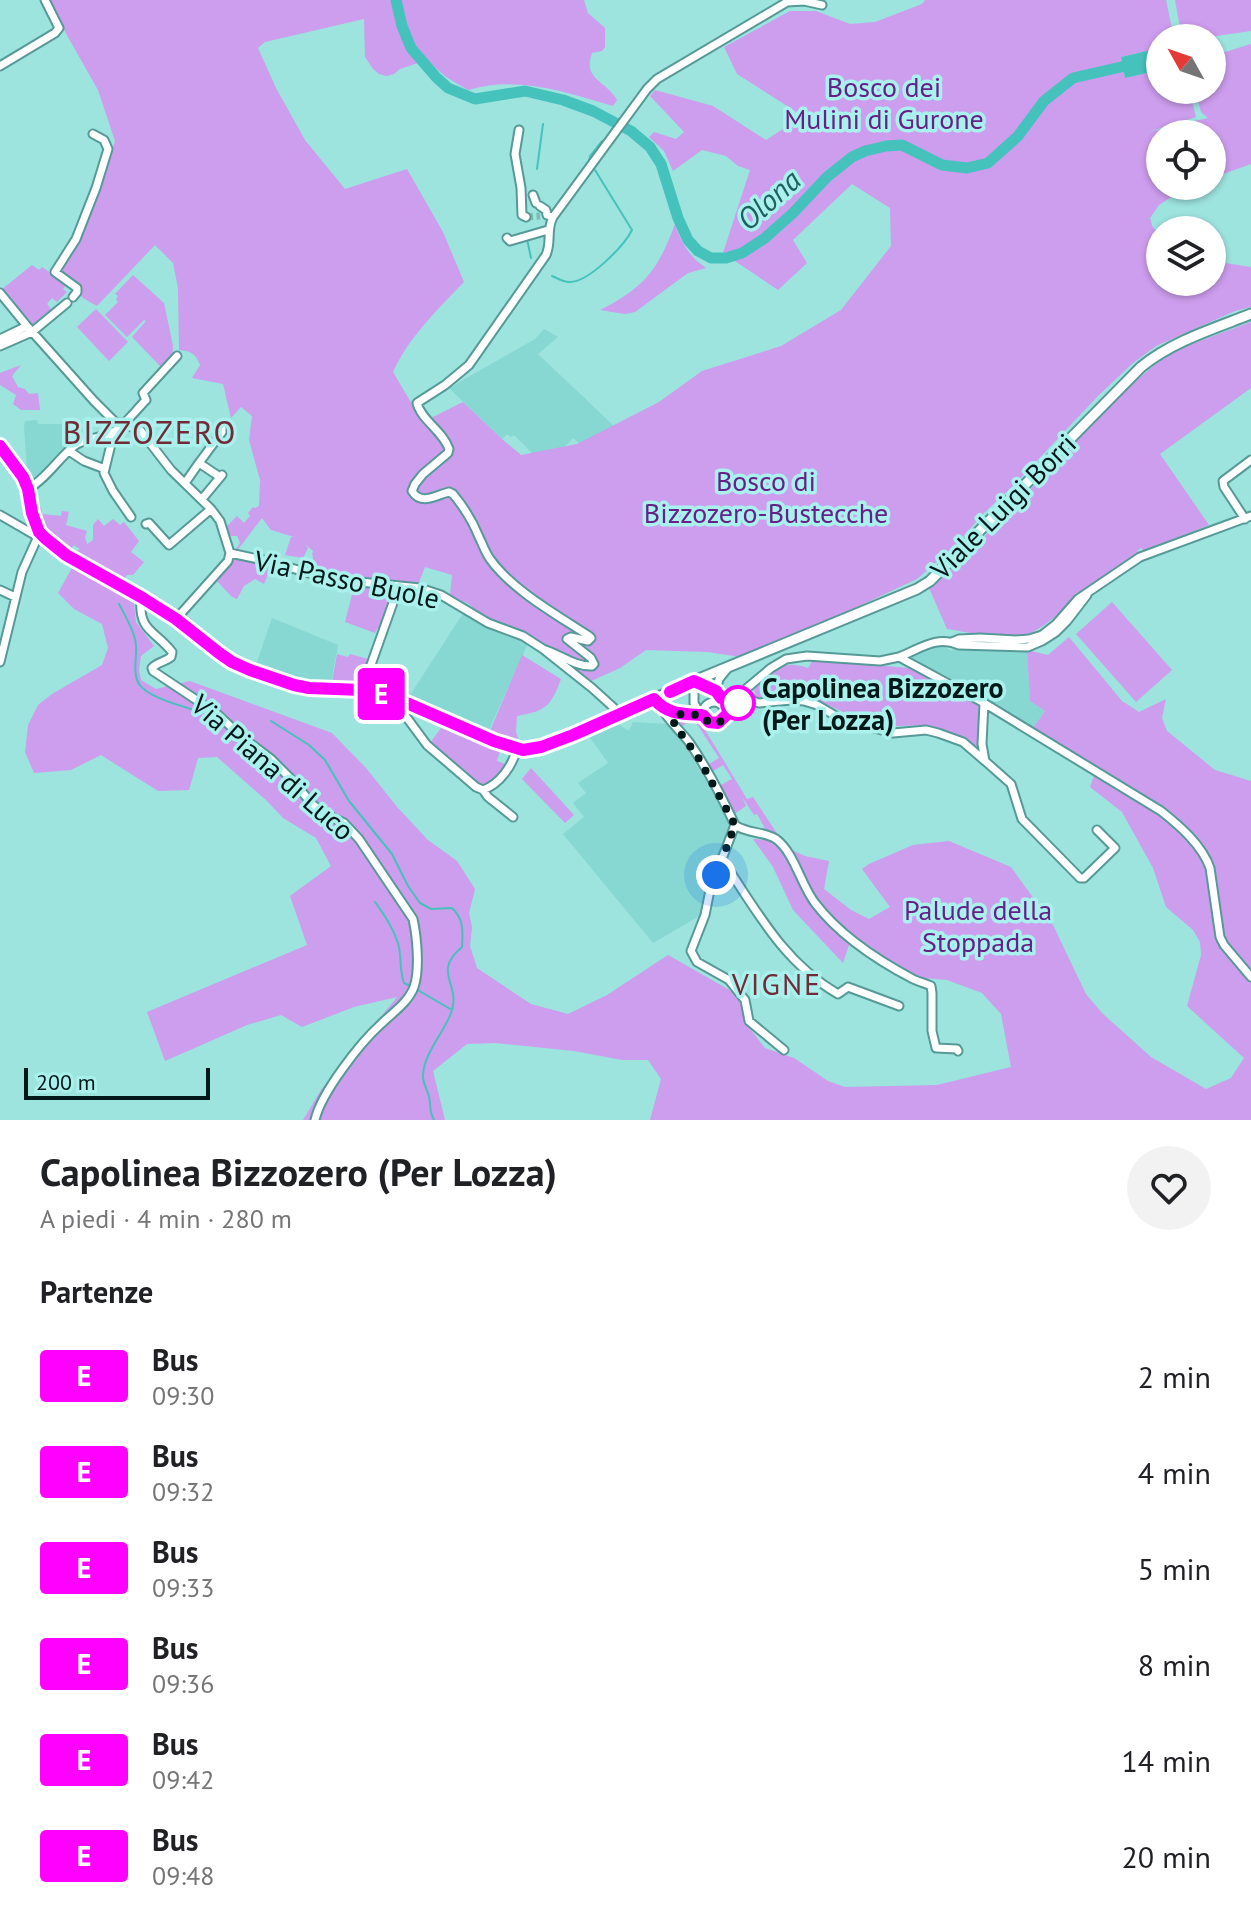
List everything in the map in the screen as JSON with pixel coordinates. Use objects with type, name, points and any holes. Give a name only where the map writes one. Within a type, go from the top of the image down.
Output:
[{"type":"main road","name":"Viale Luigi Borri","points":[[517,749],[541,747],[573,735],[694,681],[917,589],[930,581],[1141,367],[1178,343],[1251,314]]},
{"type":"main road","points":[[0,446],[23,477],[41,534],[66,555],[176,619],[232,662],[294,685],[362,690],[397,700],[517,749]]},
{"type":"street","points":[[0,66],[59,28],[45,0]]},
{"type":"street","points":[[543,649],[586,667],[594,664],[567,639],[588,641],[591,638],[531,597],[501,571],[453,494],[449,492],[423,500],[416,497],[412,491],[415,484],[449,449],[445,439],[419,410],[417,403],[469,365],[546,255],[550,243],[542,209],[560,208],[657,79],[787,2],[804,1],[822,5]]},
{"type":"street","points":[[519,130],[515,154],[522,215],[526,217]]},
{"type":"street","points":[[0,346],[29,329],[77,292],[77,288],[55,272],[76,239],[108,149],[104,140],[93,134]]},
{"type":"street","points":[[507,238],[510,241],[548,230]]},
{"type":"street","points":[[0,293],[114,421],[140,430],[171,470],[220,521],[230,553],[225,566],[176,619]]},
{"type":"street","points":[[0,339],[29,329]]},
{"type":"street","points":[[28,489],[37,484],[75,445],[114,432],[146,400],[143,393],[177,356]]},
{"type":"street","points":[[185,483],[223,431],[222,427]]},
{"type":"street","points":[[114,432],[105,469],[108,483],[131,517]]},
{"type":"street","points":[[69,451],[105,469]]},
{"type":"street","points":[[694,681],[719,697],[730,698],[786,659],[807,656],[880,661],[899,657],[935,641],[980,638],[1016,640],[1042,635],[1078,599],[1140,557],[1248,517],[1224,487],[1223,481],[1251,460]]},
{"type":"street","points":[[199,463],[221,475],[202,499]]},
{"type":"street","points":[[146,524],[149,523],[169,545],[211,509]]},
{"type":"street","points":[[0,515],[33,534],[41,534],[26,564],[15,597],[0,662]]},
{"type":"street","name":"Via Passo Buole","points":[[230,553],[330,579],[420,588],[441,595],[488,623],[523,636],[543,649],[592,688],[619,715]]},
{"type":"street","points":[[362,690],[399,586]]},
{"type":"street","points":[[0,590],[15,597]]},
{"type":"street","name":"Via Piana di Luco","points":[[141,597],[145,626],[172,652],[171,657],[155,665],[153,671],[216,713],[271,759],[312,804],[344,823],[359,839],[413,919],[416,977],[410,995],[360,1046],[323,1099],[315,1120]]},
{"type":"street","points":[[899,657],[984,703],[1161,811],[1177,824],[1207,857],[1220,937],[1251,977]]},
{"type":"street","points":[[725,715],[719,697],[719,679],[728,668]]},
{"type":"street","points":[[694,681],[694,703],[709,722],[715,724],[732,712],[742,692]]},
{"type":"street","points":[[742,692],[759,703],[804,701],[841,719],[893,733],[926,730],[963,742],[1011,784],[1022,819],[1080,878],[1084,878],[1115,848],[1097,830]]},
{"type":"street","points":[[702,715],[704,709],[719,697]]},
{"type":"street","points":[[654,699],[698,757],[735,825],[779,841],[828,921],[879,959],[931,986],[932,1031],[936,1048],[958,1051]]},
{"type":"street","points":[[397,700],[427,745],[513,817]]},
{"type":"street","points":[[984,703],[982,744],[985,761]]},
{"type":"street","points":[[662,708],[675,714],[702,715]]},
{"type":"street","points":[[674,724],[675,714]]},
{"type":"street","points":[[483,790],[492,787],[508,769],[517,749]]},
{"type":"street","points":[[735,825],[691,951],[697,962],[729,980],[745,1000],[749,1021],[784,1050]]},
{"type":"street","points":[[722,859],[768,930],[810,976],[838,994],[848,987],[899,1006]]},
{"type":"shaded area","points":[[1146,51],[1146,73],[1125,78],[1121,57]]},
{"type":"shaded area","points":[[544,329],[558,337],[538,354],[615,427],[590,453],[573,438],[546,467],[514,435],[511,437],[507,434],[502,439],[449,388],[535,339]]},
{"type":"shaded area","points":[[37,420],[38,424],[65,424],[67,444],[67,450],[49,465],[39,479],[27,469],[24,427],[25,421]]},
{"type":"shaded area","points":[[469,604],[487,621],[529,641],[488,732],[462,727],[405,703]]},
{"type":"shaded area","points":[[272,618],[338,645],[331,683],[284,676],[256,665]]},
{"type":"shaded area","points":[[937,643],[952,651],[956,645],[1027,650],[1030,701],[1045,711],[1033,728],[945,675],[910,662],[910,657],[923,647]]},
{"type":"shaded area","points":[[614,722],[629,731],[633,722],[667,724],[676,731],[731,823],[716,871],[704,894],[703,914],[653,943],[563,834],[584,817],[573,803],[586,793],[578,783],[608,763],[587,733]]},
{"type":"green space","name":"Bosco di Bizzozero-Bustecche","points":[[47,0],[584,0],[588,13],[605,28],[605,47],[592,53],[590,69],[617,100],[613,106],[523,85],[505,84],[468,90],[446,77],[427,60],[394,74],[379,74],[365,57],[364,19],[265,42],[258,48],[305,140],[345,189],[407,169],[443,232],[464,282],[415,336],[393,372],[412,404],[425,421],[463,402],[521,455],[577,444],[659,402],[702,371],[781,346],[841,310],[891,246],[890,208],[852,184],[793,240],[807,263],[778,290],[723,253],[750,170],[738,166],[726,156],[702,150],[673,171],[664,151],[649,137],[654,132],[676,139],[684,132],[650,96],[655,90],[713,106],[766,140],[803,116],[737,74],[724,47],[790,11],[816,11],[850,24],[875,22],[922,4],[925,0],[1166,0],[1171,24],[1146,24],[1146,51],[1121,57],[1125,78],[1146,73],[1146,104],[1193,104],[1196,117],[1186,120],[1146,120],[1146,200],[1167,200],[1151,216],[1146,216],[1146,296],[1226,296],[1226,263],[1251,267],[1251,307],[1156,346],[1133,363],[956,545],[917,579],[767,649],[740,657],[708,652],[646,650],[620,668],[589,682],[529,641],[487,621],[469,604],[450,595],[452,575],[425,567],[418,585],[312,574],[313,551],[304,543],[308,548],[303,558],[285,555],[291,537],[294,537],[271,530],[262,518],[235,551],[240,543],[237,536],[226,536],[224,529],[237,516],[244,523],[253,507],[259,506],[260,480],[249,440],[252,416],[241,407],[231,418],[223,384],[192,378],[200,365],[192,353],[179,350],[178,288],[173,263],[155,245],[97,306],[83,298],[57,272],[84,228],[101,188],[115,141],[98,90]]},
{"type":"green space","points":[[1175,0],[1251,0],[1251,31],[1226,35],[1226,24],[1179,24]]},
{"type":"green space","name":"Bosco di Bizzozero-Bustecche","points":[[1251,44],[1251,164],[1226,173],[1226,120],[1199,120],[1208,118],[1201,112],[1199,104],[1226,104],[1226,52]]},
{"type":"green space","points":[[675,224],[687,249],[706,268],[688,273],[635,312],[625,314],[600,310],[628,294],[648,276]]},
{"type":"green space","points":[[32,265],[39,270],[42,267],[67,284],[63,289],[67,292],[57,302],[52,298],[47,304],[51,309],[33,326],[1,290]]},
{"type":"green space","points":[[133,275],[164,303],[173,346],[172,358],[163,369],[132,337],[146,321],[127,337],[105,315],[118,302],[115,294]]},
{"type":"green space","points":[[96,309],[128,342],[109,361],[77,327]]},
{"type":"green space","points":[[1251,322],[1251,388],[1160,454],[1209,525],[1144,551],[1141,548],[1138,554],[1086,588],[1045,625],[1026,635],[999,637],[947,629],[929,588],[1019,502],[1103,409],[1159,361],[1178,349]]},
{"type":"green space","points":[[21,365],[12,376],[18,387],[29,394],[38,393],[40,410],[21,410],[13,404],[16,395],[0,385],[0,373]]},
{"type":"green space","points":[[38,507],[41,507],[42,514],[61,516],[62,511],[69,512],[66,525],[87,531],[87,544],[93,540],[93,525],[98,519],[104,526],[113,519],[120,525],[124,522],[139,541],[131,552],[144,562],[133,575],[127,575],[124,579],[74,553],[80,549],[74,545],[70,550],[59,542],[46,527]]},
{"type":"green space","points":[[241,558],[271,567],[264,584],[255,579],[244,586],[237,599],[215,579],[230,563]]},
{"type":"green space","name":"Palude della Stoppada","points":[[72,568],[134,603],[136,622],[154,646],[141,656],[141,680],[156,689],[190,681],[332,733],[428,840],[457,861],[475,889],[469,913],[472,927],[470,946],[477,968],[531,1004],[568,1014],[607,995],[668,955],[740,996],[747,1025],[765,1048],[794,1058],[828,1081],[845,1087],[937,1085],[1011,1067],[1001,1014],[982,993],[947,980],[912,977],[849,945],[843,963],[793,910],[773,867],[753,839],[769,840],[805,856],[829,861],[824,889],[851,910],[869,919],[890,907],[862,869],[913,845],[949,841],[1011,867],[1053,925],[1086,994],[1102,1013],[1151,1057],[1206,1089],[1231,1078],[1244,1058],[1187,1006],[1201,955],[1200,942],[1193,930],[1166,907],[1153,868],[1122,812],[1090,787],[1096,770],[1033,728],[1045,711],[1030,701],[1027,650],[1048,655],[1069,637],[1122,701],[1139,712],[1166,699],[1162,718],[1167,731],[1215,770],[1251,781],[1251,1120],[650,1120],[661,1079],[648,1060],[622,1060],[574,1051],[495,1043],[467,1044],[433,1071],[445,1120],[303,1120],[321,1090],[397,997],[354,1007],[302,1027],[281,1015],[247,1025],[165,1061],[147,1012],[307,945],[290,896],[331,866],[316,838],[283,818],[217,757],[198,758],[189,790],[158,791],[101,755],[71,770],[34,773],[25,752],[28,725],[38,705],[102,665],[108,648],[102,624],[74,609],[58,593]]},
{"type":"green space","points":[[355,583],[394,589],[381,629],[375,633],[345,622]]},
{"type":"green space","points":[[1112,602],[1172,670],[1136,702],[1076,634]]},
{"type":"green space","points":[[337,654],[368,659],[360,682],[332,682]]},
{"type":"green space","points":[[522,655],[561,679],[546,706],[517,716],[519,741],[490,731]]},
{"type":"green space","points":[[813,660],[909,668],[982,705],[978,753],[963,739],[942,729],[880,723],[862,715],[853,716],[816,700],[791,697],[757,699],[754,690],[772,672],[790,665],[808,668]]},
{"type":"green space","points":[[679,717],[702,721],[747,799],[753,797],[780,838],[768,834],[757,814],[754,815],[742,797],[746,806],[734,814],[717,787],[732,779],[723,765],[710,773],[706,766],[719,758],[695,721],[679,728]]},
{"type":"green space","points":[[444,724],[501,748],[497,761],[505,764],[492,782],[481,785],[476,782],[430,743]]},
{"type":"green space","points":[[531,768],[574,815],[565,823],[522,779]]},
{"type":"waterway","name":"Olona","points":[[396,0],[411,48],[448,88],[475,99],[525,91],[593,111],[631,131],[650,147],[661,164],[688,240],[698,251],[711,258],[742,253],[765,238],[827,177],[865,151],[902,145],[942,165],[967,168],[988,163],[1018,136],[1044,101],[1073,78],[1146,61]]},
{"type":"waterway","points":[[611,131],[616,123]]},
{"type":"waterway","points":[[537,169],[543,124]]},
{"type":"waterway","points":[[589,161],[602,141]]},
{"type":"waterway","points":[[552,276],[569,282],[586,277],[614,254],[632,230],[595,170]]},
{"type":"waterway","points":[[527,239],[531,258]]},
{"type":"waterway","points":[[119,604],[135,639],[139,684],[159,698],[203,713]]},
{"type":"waterway","points":[[271,721],[309,745],[325,760],[349,801],[392,854],[420,903],[431,909],[452,908],[461,921],[462,947],[453,956],[448,971],[453,992],[452,1010],[424,1069],[423,1081],[434,1120]]},
{"type":"waterway","points":[[375,902],[396,937],[402,978],[410,986]]},
{"type":"waterway","points":[[416,989],[452,1010]]},
{"type":"tunnel","points":[[526,217],[540,216]]},
{"type":"bus line","name":"E","points":[[0,446],[23,477],[32,513],[39,532],[45,538],[66,555],[176,619],[232,662],[250,670],[309,688],[362,690],[380,694],[523,750],[573,735],[654,699],[662,708],[675,714],[701,715],[709,722],[718,723],[732,712],[740,694],[721,698],[716,691],[694,681],[670,692]]},
{"type":"place","name":"Capolinea Bizzozero (Per Lozza)","points":[[738,703]]},
{"type":"district","name":"BIZZOZERO","points":[[150,432]]},
{"type":"district","name":"VIGNE","points":[[777,983]]},
{"type":"route","points":[[716,875],[735,825],[698,757],[674,724],[675,714],[701,715],[715,724],[732,712],[738,703]]},
{"type":"park label","name":"Bosco dei Mulini di Gurone","points":[[884,102]]}]
